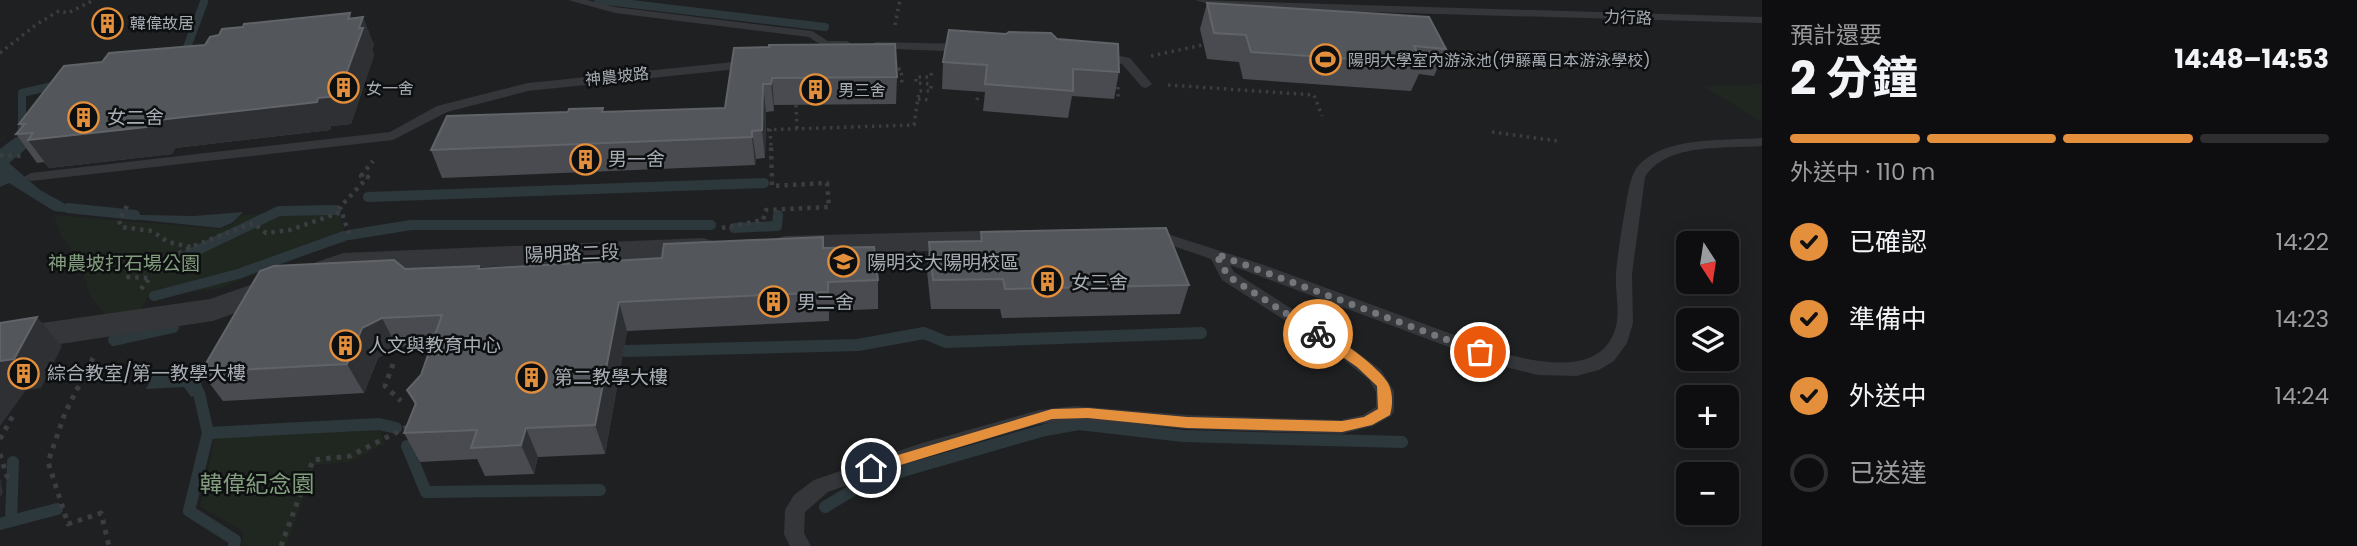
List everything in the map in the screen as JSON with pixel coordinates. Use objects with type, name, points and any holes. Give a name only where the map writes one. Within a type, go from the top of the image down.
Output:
[{"type":"street","name":"陽明路二段","points":[[0,341],[213,310],[343,263],[1046,238]]},
{"type":"lane","points":[[573,0],[615,10],[812,34],[825,44]]},
{"type":"lane","name":"力行路","points":[[1200,0],[1236,5],[1762,20]]},
{"type":"lane","points":[[1236,5],[1265,0]]},
{"type":"lane","points":[[811,53],[825,44],[976,48]]},
{"type":"lane","points":[[1082,54],[1126,61],[1146,84]]},
{"type":"lane","name":"神農坡路","points":[[393,136],[411,124],[454,105],[528,87],[761,63]]},
{"type":"lane","points":[[31,177],[393,136]]},
{"type":"lane","points":[[1141,235],[1216,254],[1503,360],[1543,370],[1587,368],[1609,354],[1625,323],[1624,275],[1638,177],[1645,163],[1670,151],[1762,142]]},
{"type":"lane","points":[[801,546],[794,534],[795,510],[801,500],[821,486],[1039,417],[1075,413],[1187,422],[1342,426],[1367,421],[1385,411],[1385,391],[1375,375],[1339,347],[1228,276],[1216,254]]},
{"type":"path","points":[[0,53],[37,24],[59,12],[68,13],[94,0]]},
{"type":"path","points":[[895,26],[900,0]]},
{"type":"path","points":[[1126,61],[1212,43]]},
{"type":"path","points":[[757,130],[914,125],[919,91],[931,91],[931,83],[916,83],[916,77],[932,78],[935,47]]},
{"type":"path","points":[[889,69],[901,69],[902,84]]},
{"type":"path","points":[[1146,84],[1314,95],[1322,116]]},
{"type":"path","points":[[1118,86],[1118,100]]},
{"type":"path","points":[[918,99],[931,100]]},
{"type":"path","points":[[796,105],[797,129]]},
{"type":"path","points":[[736,247],[722,227],[763,220],[766,210],[829,207],[827,183],[772,186],[770,129]]},
{"type":"path","points":[[1492,132],[1558,141]]},
{"type":"path","points":[[343,263],[338,257],[351,239],[340,207],[368,177],[361,176],[393,136]]},
{"type":"path","points":[[0,155],[26,156]]},
{"type":"path","points":[[127,206],[119,221],[121,227],[152,231],[168,242],[191,247]]},
{"type":"path","points":[[153,291],[141,290],[150,278],[128,277],[133,271],[152,267],[191,247],[253,223],[266,233],[290,230],[341,212]]},
{"type":"path","points":[[98,349],[65,413],[48,462],[68,524],[101,513],[108,546]]},
{"type":"path","points":[[393,364],[385,386],[401,401]]},
{"type":"path","points":[[0,439],[15,412]]},
{"type":"path","points":[[281,546],[313,460],[350,456],[418,422]]},
{"type":"path","points":[[0,454],[7,477],[0,481]]},
{"type":"shaded area","name":"陽明交大陽明校區","points":[[0,0],[1762,0],[1762,546],[0,546]]},
{"type":"shaded area","points":[[16,137],[39,138],[9,163],[40,190],[69,206],[95,214],[194,216],[243,212],[232,223],[220,228],[54,211],[9,183],[0,187],[0,149]]},
{"type":"shaded area","points":[[154,372],[197,372],[204,391],[191,397],[184,387],[146,389]]},
{"type":"green space","points":[[1762,84],[1762,122],[1703,86]]},
{"type":"green space","name":"神農坡打石場公園","points":[[338,210],[347,239],[345,243],[333,243],[220,288],[147,298],[141,310],[109,318],[90,296],[79,259],[61,236],[54,215],[219,229],[232,225],[241,215]]},
{"type":"green space","name":"韓偉紀念園","points":[[379,429],[385,444],[349,462],[315,465],[286,546],[243,546],[243,531],[200,506],[215,437]]},
{"type":"building","points":[[1207,3],[1429,17],[1446,49],[1414,46],[1423,64],[1251,52],[1246,35],[1214,33]]},
{"type":"building","points":[[350,13],[348,19],[363,17],[359,28],[363,28],[338,96],[318,98],[317,102],[158,120],[155,126],[28,140],[33,133],[16,134],[25,124],[19,124],[64,66],[102,62],[109,53],[205,45],[210,37],[219,35],[222,29],[243,27],[244,24]]},
{"type":"building","points":[[949,30],[1006,34],[1051,33],[1057,39],[1118,44],[1119,72],[1073,69],[1073,91],[985,84],[987,65],[943,62]]},
{"type":"building","points":[[895,44],[897,77],[772,78],[771,84],[763,84],[762,130],[752,131],[752,137],[431,150],[447,116],[568,112],[569,109],[603,108],[602,112],[725,108],[734,48],[769,45]]},
{"type":"building","points":[[1166,228],[1189,285],[1005,289],[1003,279],[933,280],[929,242],[982,241],[981,232]]},
{"type":"building","points":[[823,237],[823,248],[874,247],[878,280],[828,282],[828,292],[619,302],[595,425],[526,428],[521,445],[471,448],[477,430],[404,433],[416,403],[407,390],[421,375],[442,315],[382,318],[362,328],[347,364],[201,372],[260,271],[274,266],[394,260],[405,269],[479,266],[478,269],[662,258],[664,244]]},
{"type":"building","points":[[37,317],[14,359],[0,361],[0,323]]},
{"type":"waterway","points":[[598,0],[825,27]]},
{"type":"waterway","points":[[178,55],[186,50],[204,2]]},
{"type":"waterway","points":[[22,131],[22,93],[61,84]]},
{"type":"waterway","points":[[368,197],[764,183]]},
{"type":"waterway","points":[[68,208],[135,215]]},
{"type":"waterway","points":[[160,268],[279,211],[336,210]]},
{"type":"waterway","points":[[734,228],[777,226],[778,215]]},
{"type":"waterway","points":[[349,235],[411,225],[711,225]]},
{"type":"waterway","points":[[154,296],[238,274],[344,236]]},
{"type":"waterway","points":[[114,340],[173,327]]},
{"type":"waterway","points":[[626,351],[858,345],[924,333],[946,342],[1201,333]]},
{"type":"waterway","points":[[199,393],[208,433]]},
{"type":"waterway","points":[[208,433],[379,424],[396,428]]},
{"type":"waterway","points":[[825,507],[853,490],[906,470],[1045,430],[1079,424],[1183,436],[1402,442]]},
{"type":"waterway","points":[[208,433],[189,511],[235,540],[234,546]]},
{"type":"waterway","points":[[407,446],[426,492],[600,490]]},
{"type":"waterway","points":[[11,521],[13,462]]},
{"type":"waterway","points":[[0,524],[57,509]]},
{"type":"way so far","points":[[1318,334],[1228,276],[1216,254],[1480,352]]},
{"type":"place","name":"韓偉故居","points":[[107,23]]},
{"type":"place","name":"陽明大學室內游泳池(伊藤萬日本游泳學校)","points":[[1325,60]]},
{"type":"place","name":"女一舍","points":[[343,88]]},
{"type":"place","name":"男三舍","points":[[815,90]]},
{"type":"place","name":"女二舍","points":[[84,117]]},
{"type":"place","name":"男一舍","points":[[585,159]]},
{"type":"place","name":"陽明交大陽明校區","points":[[844,262]]},
{"type":"place","name":"女三舍","points":[[1048,282]]},
{"type":"place","name":"男二舍","points":[[774,302]]},
{"type":"place","name":"人文與教育中心","points":[[345,345]]},
{"type":"place","name":"綜合教室/第一教學大樓","points":[[24,373]]},
{"type":"place","name":"第二教學大樓","points":[[531,377]]},
{"type":"route","points":[[871,468],[1052,414],[1088,413],[1187,422],[1305,426],[1342,426],[1377,418],[1385,411],[1385,391],[1382,383],[1362,364],[1318,334]]}]
